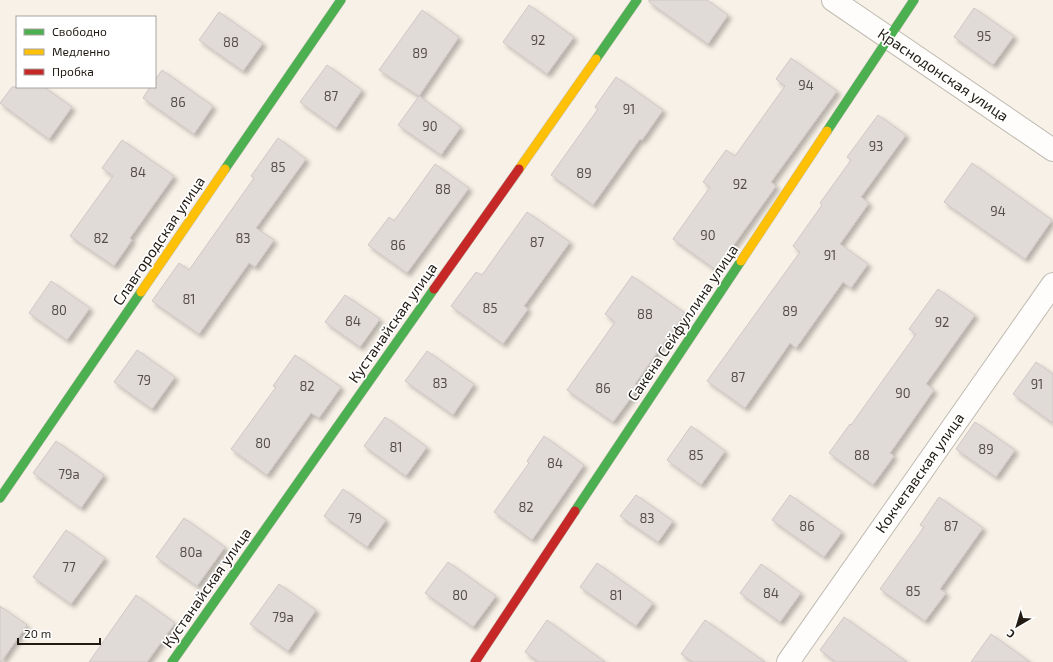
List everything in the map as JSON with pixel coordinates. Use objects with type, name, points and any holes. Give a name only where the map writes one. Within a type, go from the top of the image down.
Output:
[{"type":"street","name":"Славгородская улица","points":[[0,498],[341,0]]},
{"type":"street","name":"Кустанайская улица","points":[[172,662],[637,0]]},
{"type":"street","name":"Краснодонская улица","points":[[833,0],[1053,150]]},
{"type":"street","name":"Сакена Сейфуллина улица","points":[[476,662],[914,0]]},
{"type":"street","name":"Кокчетавская улица","points":[[788,662],[1053,284]]},
{"type":"building","points":[[649,0],[707,0],[728,15],[708,44],[649,2]]},
{"type":"building","points":[[529,5],[574,37],[547,74],[503,42]]},
{"type":"building","points":[[974,8],[1014,36],[993,65],[954,37]]},
{"type":"building","points":[[422,10],[459,37],[419,96],[379,70]]},
{"type":"building","points":[[219,12],[263,43],[243,71],[199,40]]},
{"type":"building","points":[[791,58],[837,91],[771,182],[776,186],[716,270],[673,239],[710,187],[703,182],[726,150],[735,156],[785,86],[776,79]]},
{"type":"building","points":[[327,65],[362,90],[336,128],[300,102]]},
{"type":"building","points":[[162,70],[213,106],[194,134],[143,98],[149,88],[156,88],[156,79]]},
{"type":"building","points":[[616,77],[663,110],[642,140],[640,139],[593,205],[551,175],[598,109],[595,107]]},
{"type":"building","points":[[12,87],[45,88],[72,107],[49,139],[0,103]]},
{"type":"building","points":[[419,96],[461,127],[441,155],[398,125]]},
{"type":"building","points":[[878,115],[906,135],[861,197],[869,203],[840,244],[868,264],[851,288],[843,282],[796,348],[790,343],[745,408],[707,381],[800,252],[793,246],[822,205],[820,203],[851,160],[847,157]]},
{"type":"building","points":[[278,138],[306,159],[256,228],[274,240],[255,267],[249,263],[199,334],[152,301],[179,263],[189,270],[254,178],[251,176]]},
{"type":"building","points":[[122,140],[174,176],[130,238],[132,240],[114,266],[70,236],[113,176],[102,168]]},
{"type":"building","points":[[972,163],[1052,220],[1025,259],[944,202]]},
{"type":"building","points":[[435,164],[469,188],[407,273],[368,245],[389,217],[394,221]]},
{"type":"building","points":[[527,212],[570,242],[524,306],[528,309],[503,344],[451,306],[476,272],[482,275]]},
{"type":"building","points":[[632,276],[685,313],[635,384],[639,387],[613,422],[567,390],[615,322],[605,314]]},
{"type":"building","points":[[51,281],[90,308],[67,340],[29,313]]},
{"type":"building","points":[[938,289],[975,315],[926,384],[934,390],[890,453],[894,456],[873,485],[829,453],[850,424],[851,425],[916,334],[909,329]]},
{"type":"building","points":[[345,295],[380,319],[360,347],[325,322]]},
{"type":"building","points":[[137,350],[175,377],[152,409],[114,382]]},
{"type":"building","points":[[427,351],[474,384],[453,415],[405,381]]},
{"type":"building","points":[[295,355],[341,387],[319,418],[311,413],[267,475],[231,449],[276,387],[273,386]]},
{"type":"building","points":[[1036,362],[1053,374],[1053,423],[1013,394]]},
{"type":"building","points":[[385,417],[427,447],[406,476],[364,446]]},
{"type":"building","points":[[975,422],[1015,450],[996,477],[956,449]]},
{"type":"building","points":[[691,426],[725,451],[701,485],[667,460]]},
{"type":"building","points":[[544,436],[584,465],[532,540],[494,512],[529,463],[527,461]]},
{"type":"building","points":[[56,441],[104,475],[81,508],[33,473]]},
{"type":"building","points":[[343,489],[386,520],[367,547],[324,516]]},
{"type":"building","points":[[636,495],[673,521],[658,542],[620,516]]},
{"type":"building","points":[[790,495],[842,532],[824,557],[772,520]]},
{"type":"building","points":[[939,497],[983,528],[940,589],[946,593],[925,621],[880,589],[924,527],[920,525]]},
{"type":"building","points":[[184,518],[225,547],[197,586],[156,557]]},
{"type":"building","points":[[66,530],[105,558],[71,604],[33,577]]},
{"type":"building","points":[[448,562],[496,596],[473,627],[425,593]]},
{"type":"building","points":[[597,563],[653,603],[636,626],[580,587]]},
{"type":"building","points":[[761,564],[801,593],[780,622],[740,593]]},
{"type":"building","points":[[279,584],[316,610],[288,651],[250,624]]},
{"type":"building","points":[[136,595],[175,623],[147,662],[89,662]]},
{"type":"building","points":[[0,606],[27,625],[1,662],[0,662]]},
{"type":"building","points":[[844,617],[907,662],[836,662],[820,650]]},
{"type":"building","points":[[547,620],[605,662],[539,662],[525,652]]},
{"type":"building","points":[[705,620],[765,662],[693,662],[681,654]]},
{"type":"building","points":[[991,634],[1030,662],[971,662]]},
{"type":"traffic: fast","points":[[225,169],[341,0]]},
{"type":"traffic: fast","points":[[596,59],[637,0]]},
{"type":"traffic: fast","points":[[827,131],[914,0]]},
{"type":"traffic: fast","points":[[575,511],[741,261]]},
{"type":"traffic: fast","points":[[172,662],[434,289]]},
{"type":"traffic: fast","points":[[0,498],[141,292]]},
{"type":"traffic: slow","points":[[519,169],[596,59]]},
{"type":"traffic: slow","points":[[741,261],[827,131]]},
{"type":"traffic: slow","points":[[141,292],[225,169]]},
{"type":"traffic: jam","points":[[434,289],[519,169]]},
{"type":"traffic: jam","points":[[475,662],[575,511]]}]
